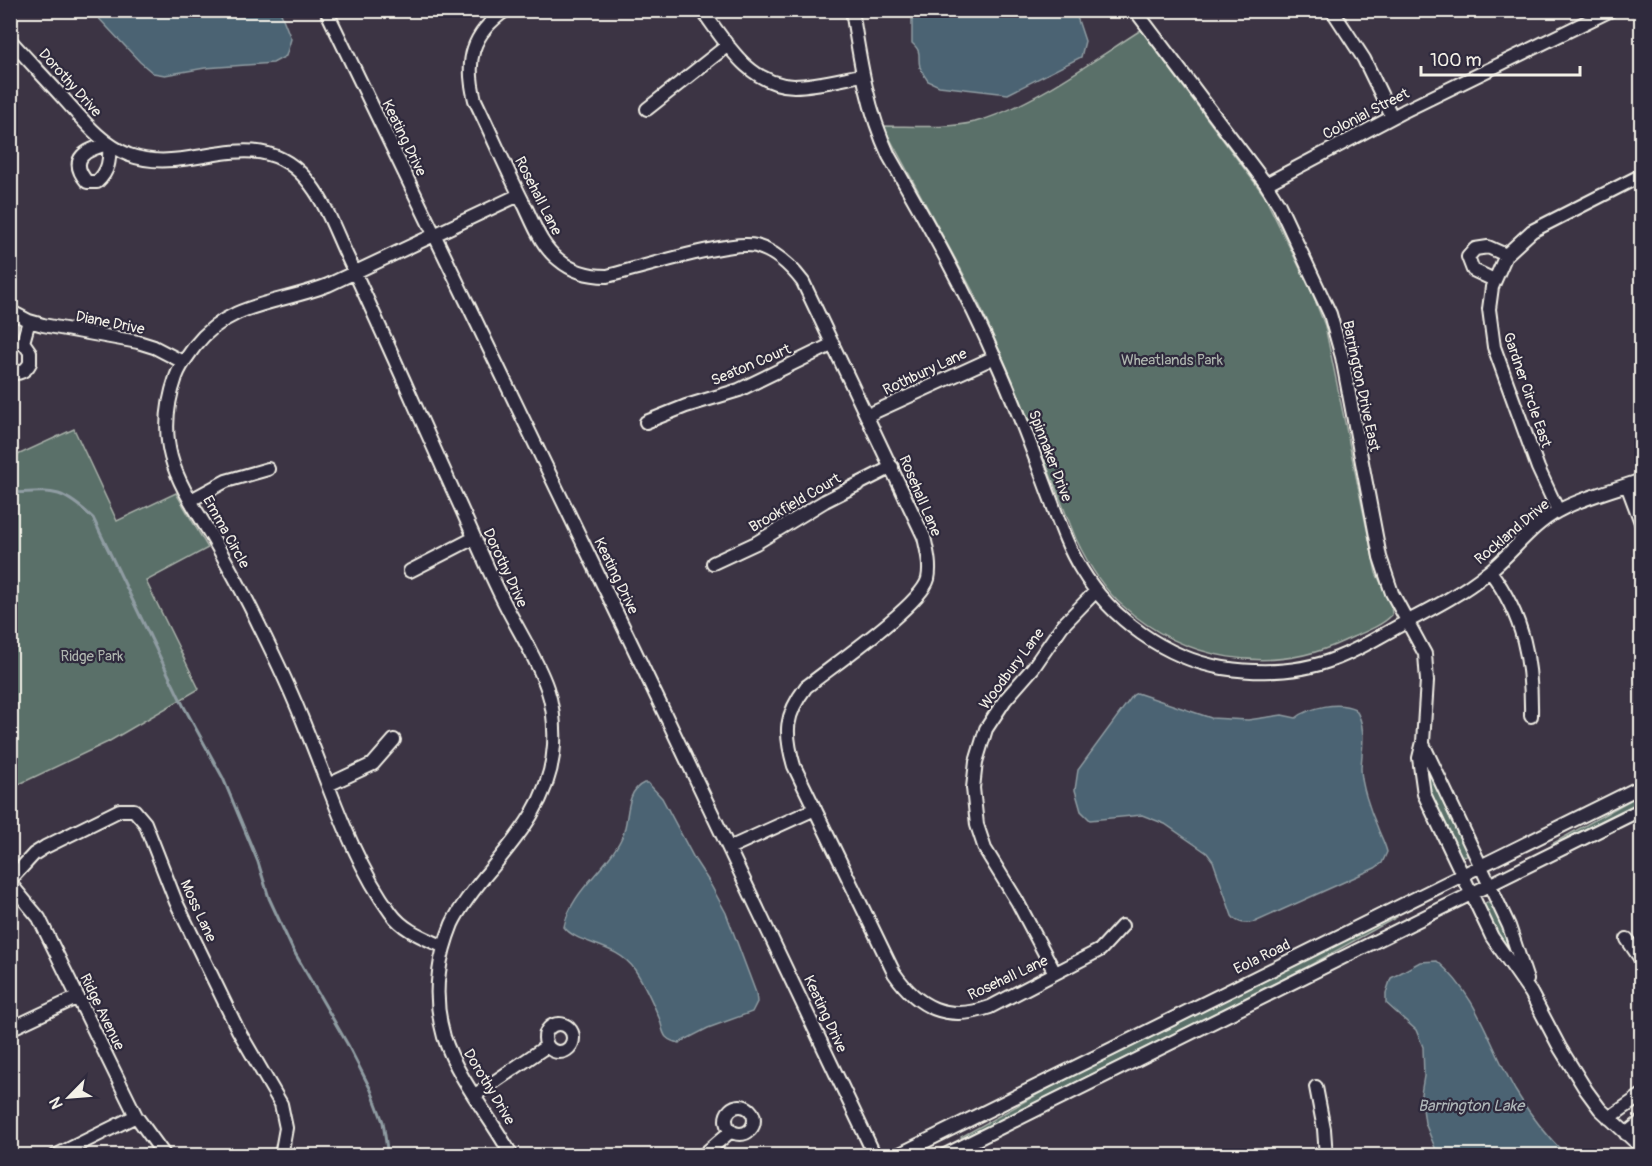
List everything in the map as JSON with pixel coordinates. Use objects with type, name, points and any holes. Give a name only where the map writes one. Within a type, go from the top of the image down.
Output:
[{"type":"street","name":"Keating Drive","points":[[326,10],[875,1155]]},
{"type":"street","name":"Rosehall Lane","points":[[506,10],[489,24],[477,39],[470,66],[471,84],[519,195],[541,238],[551,252],[560,261],[578,272],[592,276],[606,276],[715,249],[754,245],[772,252],[790,265],[803,282],[924,537],[929,561],[928,580],[918,597],[806,687],[790,713],[787,730],[794,766],[894,973],[906,990],[936,1010],[954,1014],[974,1012],[990,1007],[1100,950],[1122,926]]},
{"type":"street","points":[[702,10],[728,45],[758,76],[776,83],[794,86],[862,75]]},
{"type":"street","name":"Spinnaker Drive","points":[[852,10],[869,106],[889,156],[953,269],[995,357],[1067,540],[1081,569],[1096,591],[1120,616],[1144,635],[1174,652],[1208,665],[1244,671],[1276,672],[1305,668],[1338,658],[1408,621]]},
{"type":"street","name":"Barrington Drive East","points":[[1135,10],[1266,184],[1279,205],[1319,287],[1337,334],[1380,557],[1392,593],[1425,654],[1427,666],[1423,742],[1419,759],[1424,794],[1492,937],[1531,993]]},
{"type":"street","points":[[1332,10],[1364,59],[1392,117]]},
{"type":"street","name":"Colonial Street","points":[[1266,184],[1392,117],[1609,11]]},
{"type":"street","name":"Dorothy Drive","points":[[10,40],[97,135],[128,154],[160,160],[188,159],[232,150],[272,155],[300,173],[314,189],[355,272],[474,538],[546,686],[555,734],[546,786],[530,821],[453,922],[444,947],[437,983],[439,1017],[454,1061],[512,1155]]},
{"type":"street","points":[[647,110],[728,45]]},
{"type":"street","name":"Gardner Circle East","points":[[1558,511],[1545,485],[1494,347],[1489,309],[1490,296],[1494,280],[1506,255],[1532,231],[1641,175]]},
{"type":"street","name":"Emma Circle","points":[[444,947],[406,929],[391,913],[357,852],[278,663],[253,611],[173,465],[167,434],[169,404],[183,362],[200,340],[229,316],[258,304],[319,289],[519,195]]},
{"type":"street","points":[[1494,280],[1473,270],[1468,257],[1475,249],[1488,247],[1506,255]]},
{"type":"street","name":"Diane Drive","points":[[10,311],[29,321],[138,342],[154,347],[183,362]]},
{"type":"street","points":[[23,342],[29,321]]},
{"type":"street","points":[[10,345],[23,342]]},
{"type":"street","points":[[10,372],[23,371],[30,363],[30,352],[23,342]]},
{"type":"street","name":"Seaton Court","points":[[646,422],[686,406],[740,390],[833,344]]},
{"type":"street","name":"Rothbury Lane","points":[[868,415],[995,357]]},
{"type":"street","name":"Brookfield Court","points":[[713,563],[756,543],[817,505],[892,467]]},
{"type":"street","points":[[191,500],[226,481],[268,470]]},
{"type":"street","name":"Rockland Drive","points":[[1408,621],[1473,584],[1536,527],[1558,511],[1641,480]]},
{"type":"street","points":[[1627,485],[1641,525]]},
{"type":"street","points":[[410,571],[474,538]]},
{"type":"street","points":[[1490,571],[1508,597],[1519,624],[1529,661],[1531,717]]},
{"type":"street","name":"Woodbury Lane","points":[[1054,973],[1017,901],[985,849],[977,825],[973,788],[976,762],[986,729],[1005,700],[1033,668],[1062,626],[1096,591]]},
{"type":"street","points":[[328,785],[373,764],[394,740]]},
{"type":"street","name":"Barrington Drive East","points":[[1423,742],[1430,762],[1509,926],[1531,993]]},
{"type":"street","name":"Eola Road","points":[[896,1155],[1641,786]]},
{"type":"street","points":[[943,1155],[1641,808]]},
{"type":"street","points":[[729,848],[815,809]]},
{"type":"street","name":"Moss Lane","points":[[10,881],[34,854],[45,847],[120,810],[134,810],[145,823],[176,902],[238,1030],[281,1104],[286,1128],[279,1155]]},
{"type":"street","name":"Ridge Avenue","points":[[10,881],[39,918],[136,1116],[165,1155]]},
{"type":"street","points":[[1627,939],[1641,961]]},
{"type":"street","points":[[1531,993],[1560,1048],[1586,1090],[1609,1118],[1641,1148]]},
{"type":"street","points":[[10,1029],[78,997]]},
{"type":"street","points":[[475,1095],[547,1046]]},
{"type":"street","points":[[1316,1087],[1324,1129],[1326,1155]]},
{"type":"street","points":[[1609,1118],[1641,1095]]},
{"type":"street","points":[[55,1155],[136,1116]]},
{"type":"street","points":[[1626,1134],[1641,1121]]},
{"type":"street","points":[[702,1155],[717,1145],[731,1131]]},
{"type":"green space","name":"Wheatlands Park","points":[[1141,30],[1264,195],[1313,295],[1325,326],[1376,573],[1391,604],[1392,615],[1370,630],[1316,652],[1287,658],[1257,660],[1228,657],[1200,650],[1172,639],[1147,624],[1108,591],[1076,539],[1013,381],[976,297],[883,126],[952,126],[996,115],[1018,106],[1061,82]]},
{"type":"green space","name":"Ridge Park","points":[[74,429],[117,521],[176,493],[208,548],[146,581],[199,689],[108,742],[11,788],[11,458]]},
{"type":"green space","points":[[1426,773],[1430,773],[1467,847],[1468,855],[1465,857],[1460,856],[1431,796]]},
{"type":"green space","points":[[1641,794],[1641,801],[1552,844]]},
{"type":"green space","points":[[1487,902],[1501,919],[1515,960],[1494,936],[1482,905]]},
{"type":"green space","points":[[1396,915],[1397,917],[1307,967],[962,1139],[961,1137],[1047,1089]]},
{"type":"water","points":[[92,11],[280,11],[291,39],[286,56],[273,63],[205,68],[165,75],[153,73],[140,62]]},
{"type":"water","points":[[912,11],[1075,11],[1085,41],[1081,57],[1008,94],[939,86],[928,81],[920,67],[919,52],[912,43]]},
{"type":"water","points":[[1137,693],[1211,718],[1248,720],[1282,715],[1296,718],[1309,711],[1333,705],[1355,709],[1359,715],[1362,730],[1361,774],[1364,789],[1387,852],[1382,863],[1255,922],[1242,923],[1232,916],[1213,861],[1207,853],[1165,824],[1142,815],[1090,820],[1081,811],[1075,790],[1078,770],[1133,695]]},
{"type":"water","points":[[644,783],[648,783],[662,798],[726,913],[756,993],[757,1002],[752,1012],[708,1028],[679,1043],[665,1035],[645,988],[627,961],[608,949],[578,938],[564,927],[568,914],[581,891],[608,860],[622,837],[630,800],[633,793]]},
{"type":"water","name":"Barrington Lake","points":[[1437,961],[1463,989],[1473,1005],[1520,1099],[1566,1155],[1438,1155],[1425,1123],[1421,1094],[1424,1076],[1423,1047],[1416,1030],[1386,1003],[1386,993],[1391,978],[1420,962]]},
{"type":"waterway","points":[[10,493],[55,493],[72,501],[93,518],[183,705],[223,778],[258,862],[269,898],[292,948],[371,1090],[383,1122],[388,1156]]}]
